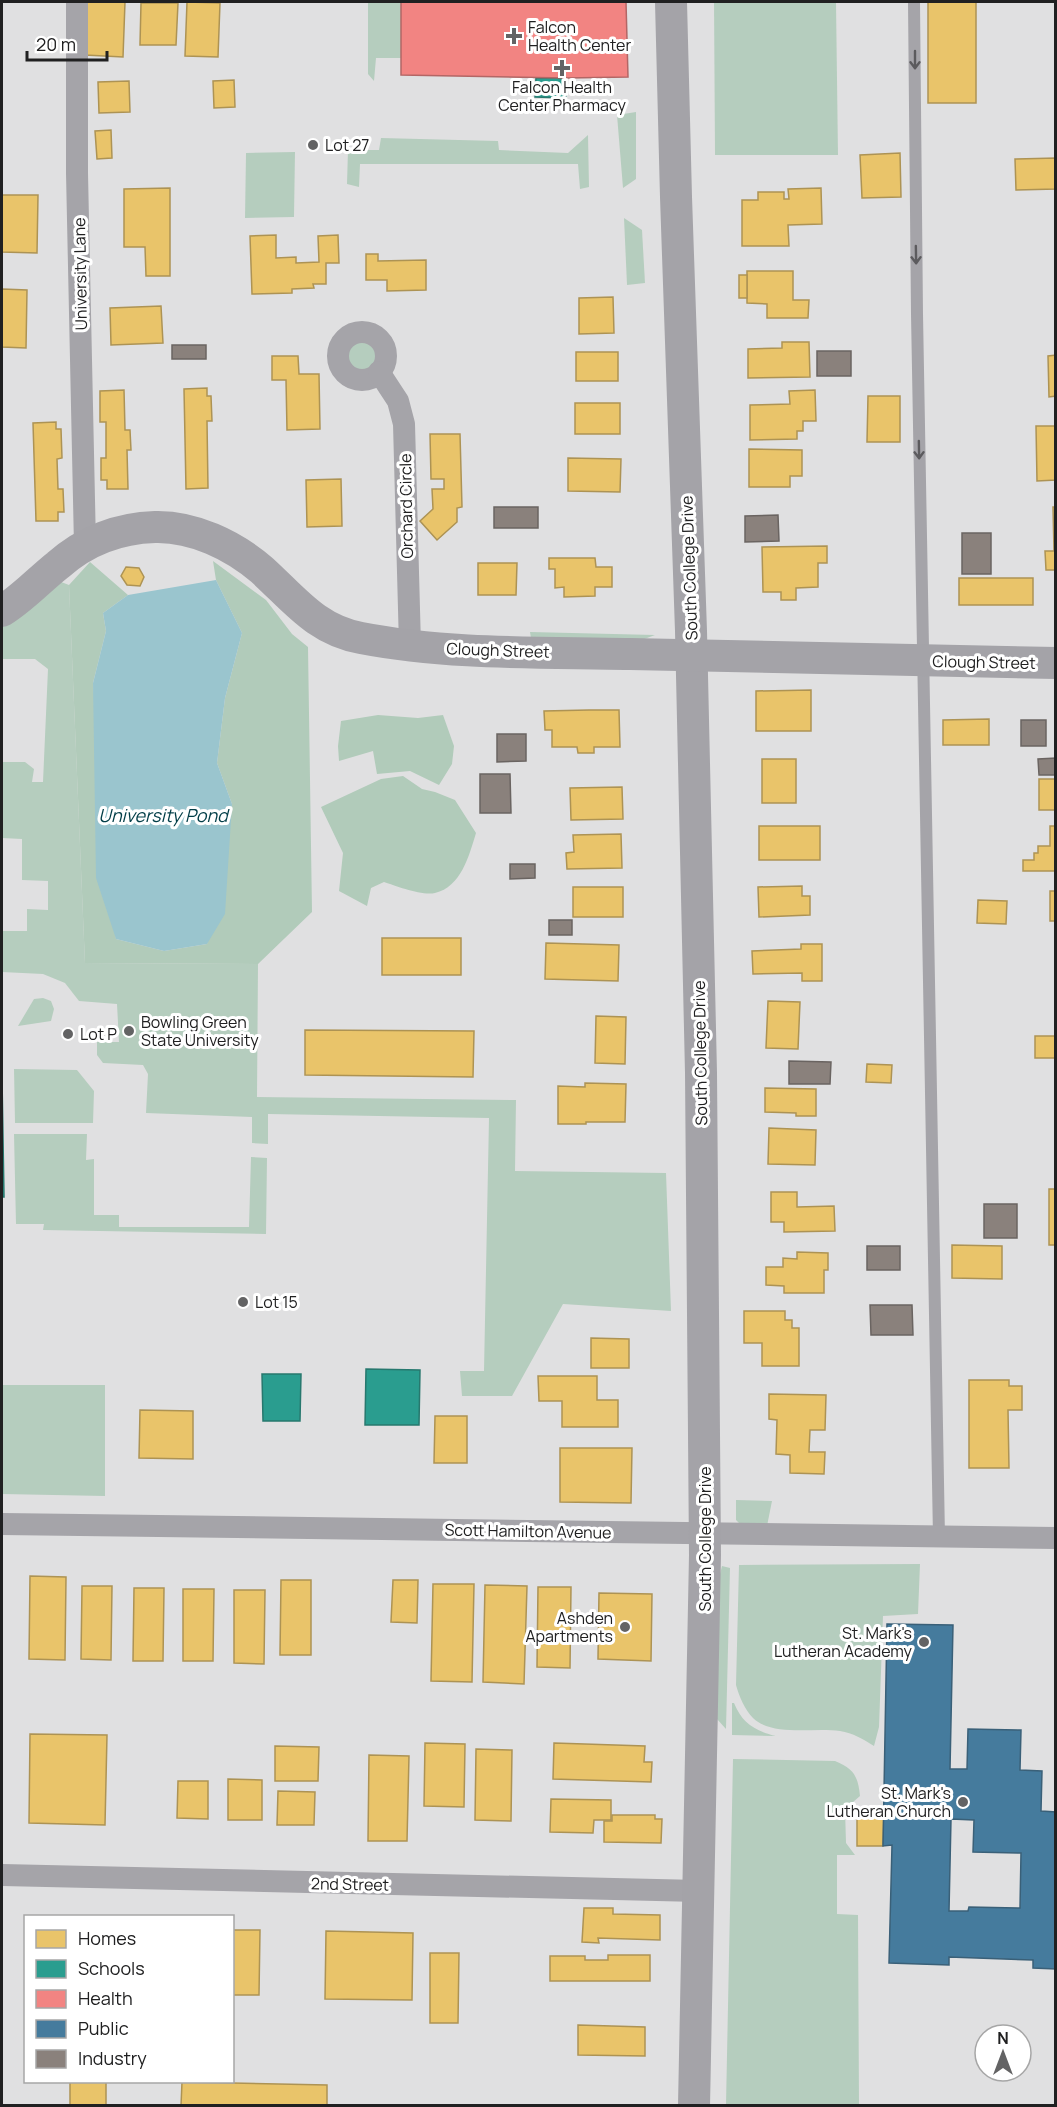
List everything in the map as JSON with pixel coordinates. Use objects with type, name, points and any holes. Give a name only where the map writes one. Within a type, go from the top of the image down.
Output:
[{"type":"street","name":"University Lane","points":[[77,2],[85,546]]},
{"type":"street","name":"South College Drive","points":[[671,2],[692,656],[702,1073],[704,1709],[694,2106]]},
{"type":"street","name":"Orchard Circle","points":[[379,372],[398,401],[404,424],[410,646]]},
{"type":"street","name":"Clough Street","points":[[2,611],[16,602],[60,562],[85,546],[109,534],[158,527],[193,532],[227,546],[259,568],[318,622],[334,631],[359,638],[410,646],[692,656],[1056,663]]},
{"type":"street","name":"Scott Hamilton Avenue","points":[[2,1524],[1056,1538]]},
{"type":"street","name":"2nd Street","points":[[2,1875],[699,1891]]},
{"type":"lane","points":[[914,2],[939,1537]]},
{"type":"green space","points":[[368,2],[401,2],[402,58],[376,58],[374,81],[368,74]]},
{"type":"green space","points":[[714,2],[836,2],[838,155],[715,155]]},
{"type":"green space","points":[[636,112],[636,179],[623,188],[617,115]]},
{"type":"green space","points":[[588,135],[589,187],[580,189],[578,164],[360,164],[359,187],[347,184],[348,150],[379,150],[381,138],[498,141],[499,150],[568,153]]},
{"type":"green space","points":[[295,152],[294,217],[245,218],[246,153]]},
{"type":"green space","points":[[624,218],[642,230],[645,283],[627,285]]},
{"type":"green space","points":[[361,338],[373,343],[378,355],[373,367],[361,372],[349,367],[344,355],[349,343]]},
{"type":"green space","points":[[213,561],[266,600],[292,634],[308,647],[312,912],[258,964],[85,963],[69,585],[90,562],[128,595],[103,613],[106,631],[93,683],[116,939],[164,951],[207,944],[232,804],[217,763],[225,698],[242,633],[216,580]]},
{"type":"green space","points":[[56,580],[69,585],[85,963],[258,964],[257,1097],[516,1100],[515,1171],[666,1173],[671,1311],[563,1304],[512,1396],[462,1396],[460,1371],[484,1371],[489,1118],[268,1114],[268,1144],[252,1143],[252,1117],[146,1113],[148,1074],[143,1065],[103,1063],[97,1055],[97,1042],[119,1042],[117,1004],[79,1001],[65,983],[43,974],[2,972],[2,931],[27,931],[27,909],[48,910],[48,881],[22,880],[22,839],[2,838],[2,762],[25,762],[34,769],[32,782],[43,782],[48,669],[35,659],[2,659],[2,619]]},
{"type":"green space","points":[[530,632],[655,635],[639,641],[531,638]]},
{"type":"green space","points":[[378,715],[418,718],[443,715],[454,746],[452,764],[439,785],[410,771],[377,774],[373,751],[339,761],[341,721]]},
{"type":"green space","points":[[403,776],[422,789],[455,800],[476,833],[463,869],[444,890],[430,894],[384,882],[371,888],[367,906],[339,891],[343,853],[321,807],[381,779]]},
{"type":"green space","points":[[43,998],[51,1001],[54,1009],[51,1021],[18,1026],[34,999]]},
{"type":"green space","points":[[14,1069],[77,1070],[94,1091],[93,1123],[15,1123]]},
{"type":"green space","points":[[14,1134],[87,1134],[86,1160],[94,1159],[94,1215],[119,1215],[119,1227],[249,1227],[251,1157],[267,1158],[266,1234],[43,1230],[44,1224],[16,1224]]},
{"type":"green space","points":[[2,1385],[105,1385],[105,1496],[2,1494]]},
{"type":"green space","points":[[736,1500],[772,1501],[767,1526],[744,1528],[736,1520]]},
{"type":"green space","points":[[920,1564],[918,1614],[883,1616],[879,1727],[874,1746],[845,1732],[782,1729],[761,1724],[753,1718],[747,1711],[736,1685],[739,1565]]},
{"type":"green space","points":[[722,1566],[730,1568],[726,1729],[717,1719]]},
{"type":"green space","points":[[732,1703],[750,1725],[776,1736],[732,1735]]},
{"type":"green space","points":[[733,1759],[835,1761],[851,1770],[858,1783],[860,1796],[845,1809],[846,1843],[855,1855],[837,1855],[837,1914],[858,1915],[859,2105],[726,2105]]},
{"type":"water","name":"University Pond","points":[[216,580],[242,633],[225,698],[217,763],[232,804],[225,914],[207,944],[164,951],[116,939],[96,878],[93,683],[106,631],[103,613],[128,595]]},
{"type":"building: Homes","points":[[87,2],[125,2],[123,57],[85,55]]},
{"type":"building: Homes","points":[[187,2],[220,3],[218,57],[185,56]]},
{"type":"building: Homes","points":[[928,2],[976,2],[976,103],[928,103]]},
{"type":"building: Homes","points":[[141,3],[178,3],[176,45],[140,45]]},
{"type":"building: Homes","points":[[234,80],[235,107],[214,108],[213,81]]},
{"type":"building: Homes","points":[[129,81],[130,112],[99,113],[98,82]]},
{"type":"building: Homes","points":[[111,130],[112,158],[97,159],[95,131]]},
{"type":"building: Homes","points":[[900,153],[901,197],[862,198],[860,155]]},
{"type":"building: Homes","points":[[1056,158],[1056,189],[1016,190],[1015,159]]},
{"type":"building: Homes","points":[[170,188],[170,276],[146,276],[145,247],[124,247],[124,189]]},
{"type":"building: Homes","points":[[821,188],[822,224],[788,225],[789,246],[742,246],[742,200],[758,200],[758,192],[784,192],[784,199],[789,199],[788,189]]},
{"type":"building: Homes","points":[[2,195],[38,195],[37,253],[2,252]]},
{"type":"building: Homes","points":[[276,235],[276,258],[296,257],[296,263],[319,262],[318,236],[338,235],[339,263],[326,263],[326,284],[313,284],[314,288],[292,289],[292,293],[252,294],[250,236]]},
{"type":"building: Homes","points":[[366,254],[378,254],[378,261],[426,260],[426,290],[387,291],[387,280],[366,280]]},
{"type":"building: Homes","points":[[747,271],[793,271],[793,300],[809,300],[808,318],[767,318],[767,304],[747,303]]},
{"type":"building: Homes","points":[[739,275],[747,275],[747,298],[739,298]]},
{"type":"building: Homes","points":[[2,289],[27,290],[26,348],[2,347]]},
{"type":"building: Homes","points":[[613,297],[614,333],[579,334],[579,298]]},
{"type":"building: Homes","points":[[161,306],[163,343],[111,345],[110,308]]},
{"type":"building: Homes","points":[[782,342],[809,342],[810,377],[748,378],[748,349],[782,348]]},
{"type":"building: Homes","points":[[576,352],[618,352],[618,381],[576,381]]},
{"type":"building: Homes","points":[[1056,355],[1056,396],[1049,397],[1048,356]]},
{"type":"building: Homes","points":[[272,356],[298,356],[299,374],[319,374],[320,429],[287,430],[286,380],[272,380]]},
{"type":"building: Homes","points":[[207,388],[207,396],[211,396],[212,421],[207,421],[208,488],[186,489],[184,389]]},
{"type":"building: Homes","points":[[124,390],[125,430],[130,430],[131,450],[127,450],[128,489],[107,489],[107,480],[101,480],[101,458],[106,458],[106,422],[100,422],[100,391]]},
{"type":"building: Homes","points":[[815,390],[816,421],[803,421],[803,431],[797,431],[797,439],[750,440],[750,405],[790,404],[789,391]]},
{"type":"building: Homes","points":[[868,396],[900,396],[900,442],[867,442]]},
{"type":"building: Homes","points":[[575,403],[620,403],[620,434],[575,434]]},
{"type":"building: Homes","points":[[56,422],[56,429],[61,429],[62,458],[57,459],[58,489],[63,489],[64,512],[58,512],[58,521],[36,521],[33,423]]},
{"type":"building: Homes","points":[[1036,426],[1056,426],[1056,480],[1037,481]]},
{"type":"building: Homes","points":[[430,434],[460,434],[462,507],[457,508],[457,522],[437,540],[420,521],[433,509],[432,489],[444,489],[444,479],[431,479]]},
{"type":"building: Homes","points":[[749,449],[802,450],[802,476],[790,476],[790,487],[749,487]]},
{"type":"building: Homes","points":[[568,458],[621,459],[620,492],[568,491]]},
{"type":"building: Homes","points":[[341,479],[342,526],[307,527],[306,480]]},
{"type":"building: Homes","points":[[1053,507],[1056,507],[1056,570],[1046,570],[1045,551],[1054,551]]},
{"type":"building: Homes","points":[[827,546],[827,563],[818,563],[818,587],[796,588],[796,600],[781,600],[781,592],[763,592],[762,547]]},
{"type":"building: Homes","points":[[549,558],[595,558],[596,567],[612,567],[612,587],[595,587],[595,596],[564,597],[564,587],[555,588],[555,569],[549,569]]},
{"type":"building: Homes","points":[[478,563],[517,563],[516,595],[478,595]]},
{"type":"building: Homes","points":[[126,567],[139,568],[144,577],[140,586],[127,585],[121,576]]},
{"type":"building: Homes","points":[[959,578],[1033,578],[1033,605],[959,605]]},
{"type":"building: Homes","points":[[811,690],[811,731],[756,731],[756,691]]},
{"type":"building: Homes","points":[[619,710],[620,747],[594,747],[594,753],[578,753],[577,747],[552,747],[552,730],[545,730],[544,711]]},
{"type":"building: Homes","points":[[989,719],[989,745],[943,745],[943,720]]},
{"type":"building: Homes","points":[[762,759],[796,759],[796,803],[762,803]]},
{"type":"building: Homes","points":[[1039,779],[1056,779],[1056,810],[1039,810]]},
{"type":"building: Homes","points":[[622,787],[623,819],[571,820],[570,788]]},
{"type":"building: Homes","points":[[759,826],[820,826],[820,860],[759,860]]},
{"type":"building: Homes","points":[[1050,826],[1056,826],[1056,871],[1023,871],[1023,860],[1034,860],[1034,853],[1038,853],[1038,846],[1050,846]]},
{"type":"building: Homes","points":[[621,834],[622,868],[567,869],[566,853],[574,852],[573,835]]},
{"type":"building: Homes","points":[[802,886],[802,896],[810,896],[810,915],[759,917],[758,887]]},
{"type":"building: Homes","points":[[573,887],[623,887],[623,917],[573,917]]},
{"type":"building: Homes","points":[[1050,891],[1056,891],[1056,921],[1050,921]]},
{"type":"building: Homes","points":[[978,900],[1007,901],[1006,924],[977,923]]},
{"type":"building: Homes","points":[[382,938],[461,938],[461,975],[382,975]]},
{"type":"building: Homes","points":[[546,943],[619,945],[618,981],[545,979]]},
{"type":"building: Homes","points":[[801,944],[822,944],[822,981],[802,981],[802,973],[753,974],[752,951],[801,949]]},
{"type":"building: Homes","points":[[768,1001],[800,1002],[798,1049],[766,1048]]},
{"type":"building: Homes","points":[[596,1016],[626,1017],[625,1064],[595,1063]]},
{"type":"building: Homes","points":[[305,1030],[474,1031],[473,1077],[305,1075]]},
{"type":"building: Homes","points":[[1035,1036],[1056,1036],[1056,1058],[1035,1058]]},
{"type":"building: Homes","points":[[867,1064],[892,1065],[891,1083],[866,1082]]},
{"type":"building: Homes","points":[[585,1083],[626,1084],[625,1122],[558,1124],[558,1086],[585,1087]]},
{"type":"building: Homes","points":[[765,1088],[816,1089],[816,1116],[765,1112]]},
{"type":"building: Homes","points":[[769,1128],[816,1130],[815,1165],[768,1164]]},
{"type":"building: Homes","points":[[1049,1189],[1056,1189],[1056,1245],[1049,1245]]},
{"type":"building: Homes","points":[[771,1192],[797,1192],[797,1207],[834,1206],[835,1231],[784,1232],[784,1222],[771,1222]]},
{"type":"building: Homes","points":[[952,1245],[1002,1246],[1002,1279],[952,1278]]},
{"type":"building: Homes","points":[[797,1252],[828,1253],[828,1270],[824,1270],[824,1293],[784,1293],[784,1286],[766,1285],[766,1267],[783,1267],[783,1258],[797,1259]]},
{"type":"building: Homes","points":[[744,1311],[785,1311],[785,1320],[792,1320],[792,1328],[799,1328],[799,1366],[762,1366],[762,1343],[744,1343]]},
{"type":"building: Homes","points":[[591,1338],[629,1339],[629,1368],[591,1368]]},
{"type":"building: Homes","points":[[538,1376],[597,1376],[597,1400],[618,1400],[618,1427],[562,1427],[562,1401],[539,1401]]},
{"type":"building: Homes","points":[[969,1380],[1009,1380],[1009,1386],[1022,1386],[1022,1410],[1008,1410],[1009,1468],[969,1468]]},
{"type":"building: Homes","points":[[769,1394],[826,1395],[825,1430],[810,1430],[809,1452],[825,1452],[824,1474],[790,1473],[790,1455],[776,1454],[777,1420],[769,1419]]},
{"type":"building: Homes","points":[[140,1410],[193,1411],[193,1459],[139,1458]]},
{"type":"building: Homes","points":[[435,1416],[467,1416],[467,1463],[434,1463]]},
{"type":"building: Homes","points":[[560,1448],[632,1448],[631,1503],[560,1502]]},
{"type":"building: Homes","points":[[30,1576],[66,1577],[65,1660],[29,1659]]},
{"type":"building: Homes","points":[[281,1580],[311,1580],[311,1655],[280,1655]]},
{"type":"building: Homes","points":[[393,1580],[418,1580],[417,1623],[391,1622]]},
{"type":"building: Homes","points":[[433,1584],[474,1584],[472,1682],[431,1681]]},
{"type":"building: Homes","points":[[485,1585],[527,1586],[524,1684],[483,1682]]},
{"type":"building: Homes","points":[[82,1586],[112,1586],[111,1660],[81,1659]]},
{"type":"building: Homes","points":[[538,1587],[571,1587],[570,1668],[537,1667]]},
{"type":"building: Homes","points":[[134,1588],[164,1588],[163,1661],[133,1661]]},
{"type":"building: Homes","points":[[183,1589],[214,1589],[213,1661],[183,1661]]},
{"type":"building: Homes","points":[[234,1590],[265,1590],[264,1664],[234,1663]]},
{"type":"building: Homes","name":"Ashden Apartments","points":[[599,1593],[652,1594],[651,1661],[598,1659]]},
{"type":"building: Homes","points":[[30,1734],[107,1735],[105,1825],[29,1823]]},
{"type":"building: Homes","points":[[425,1743],[465,1744],[464,1807],[424,1806]]},
{"type":"building: Homes","points":[[554,1743],[645,1746],[644,1762],[652,1762],[651,1782],[553,1779]]},
{"type":"building: Homes","points":[[275,1746],[319,1747],[318,1781],[275,1781]]},
{"type":"building: Homes","points":[[476,1749],[512,1750],[511,1821],[475,1820]]},
{"type":"building: Homes","points":[[369,1755],[409,1756],[407,1841],[368,1841]]},
{"type":"building: Homes","points":[[228,1779],[262,1780],[262,1820],[228,1820]]},
{"type":"building: Homes","points":[[178,1781],[208,1781],[208,1819],[177,1818]]},
{"type":"building: Homes","points":[[278,1791],[315,1792],[314,1825],[277,1825]]},
{"type":"building: Homes","points":[[551,1799],[611,1800],[611,1820],[594,1820],[593,1833],[550,1832]]},
{"type":"building: Homes","points":[[863,1813],[884,1813],[883,1846],[857,1846],[857,1817],[863,1817]]},
{"type":"building: Homes","points":[[612,1815],[655,1815],[655,1819],[662,1819],[661,1843],[604,1842],[604,1821],[612,1821]]},
{"type":"building: Homes","points":[[584,1908],[613,1908],[613,1914],[660,1915],[660,1940],[598,1938],[599,1943],[582,1942]]},
{"type":"building: Homes","points":[[234,1930],[260,1930],[259,1995],[234,1995]]},
{"type":"building: Homes","points":[[326,1931],[413,1933],[412,2000],[325,1999]]},
{"type":"building: Homes","points":[[430,1953],[459,1953],[458,2023],[430,2023]]},
{"type":"building: Homes","points":[[608,1955],[650,1955],[650,1981],[550,1981],[550,1956],[585,1956],[585,1960],[608,1960]]},
{"type":"building: Homes","points":[[578,2025],[645,2027],[645,2056],[578,2055]]},
{"type":"building: Homes","points":[[70,2083],[106,2083],[106,2106],[70,2106]]},
{"type":"building: Homes","points":[[182,2083],[327,2085],[327,2106],[181,2106]]},
{"type":"building: Schools","points":[[536,78],[566,78],[566,98],[535,97]]},
{"type":"building: Schools","points":[[2,1078],[4,1197],[2,1197]]},
{"type":"building: Schools","points":[[366,1369],[420,1370],[419,1425],[365,1425]]},
{"type":"building: Schools","points":[[262,1374],[301,1374],[300,1421],[263,1421]]},
{"type":"building: Health","name":"Falcon Health Center","points":[[401,2],[626,2],[628,77],[401,75]]},
{"type":"building: Public","name":"St. Mark's Lutheran Church","points":[[887,1624],[953,1625],[950,1769],[967,1769],[968,1729],[1021,1730],[1020,1770],[1042,1771],[1041,1811],[1056,1812],[1056,1969],[1033,1968],[1033,1960],[949,1957],[949,1965],[889,1963],[892,1845],[883,1846]],"holes":[[[951,1819],[974,1820],[973,1852],[1021,1853],[1020,1908],[969,1907],[968,1911],[949,1911]]]},
{"type":"building: Industry","points":[[172,345],[206,345],[206,359],[172,359]]},
{"type":"building: Industry","points":[[817,351],[851,351],[851,376],[817,376]]},
{"type":"building: Industry","points":[[494,507],[538,507],[538,528],[494,528]]},
{"type":"building: Industry","points":[[778,515],[779,541],[745,542],[745,516]]},
{"type":"building: Industry","points":[[962,533],[991,533],[991,574],[962,574]]},
{"type":"building: Industry","points":[[1021,720],[1046,720],[1046,746],[1021,746]]},
{"type":"building: Industry","points":[[497,734],[526,734],[526,761],[497,762]]},
{"type":"building: Industry","points":[[1056,758],[1056,775],[1039,775],[1038,759]]},
{"type":"building: Industry","points":[[480,774],[510,774],[511,813],[480,813]]},
{"type":"building: Industry","points":[[510,864],[535,864],[535,878],[510,879]]},
{"type":"building: Industry","points":[[549,920],[572,920],[572,935],[549,935]]},
{"type":"building: Industry","points":[[789,1061],[831,1062],[830,1084],[789,1084]]},
{"type":"building: Industry","points":[[984,1204],[1017,1204],[1017,1238],[984,1238]]},
{"type":"building: Industry","points":[[867,1246],[900,1246],[900,1270],[867,1270]]},
{"type":"building: Industry","points":[[870,1305],[912,1305],[913,1335],[871,1335]]},
{"type":"place","name":"Falcon Health Center","points":[[514,36]]},
{"type":"place","name":"Falcon Health Center Pharmacy","points":[[562,68]]},
{"type":"place","name":"Lot 27","points":[[313,145]]},
{"type":"place","name":"Bowling Green State University","points":[[129,1031]]},
{"type":"place","name":"Lot P","points":[[68,1034]]},
{"type":"place","name":"Lot 15","points":[[243,1302]]},
{"type":"place","name":"Ashden Apartments","points":[[625,1627]]},
{"type":"place","name":"St. Mark's Lutheran Academy","points":[[924,1642]]},
{"type":"place","name":"St. Mark's Lutheran Church","points":[[963,1802]]}]
